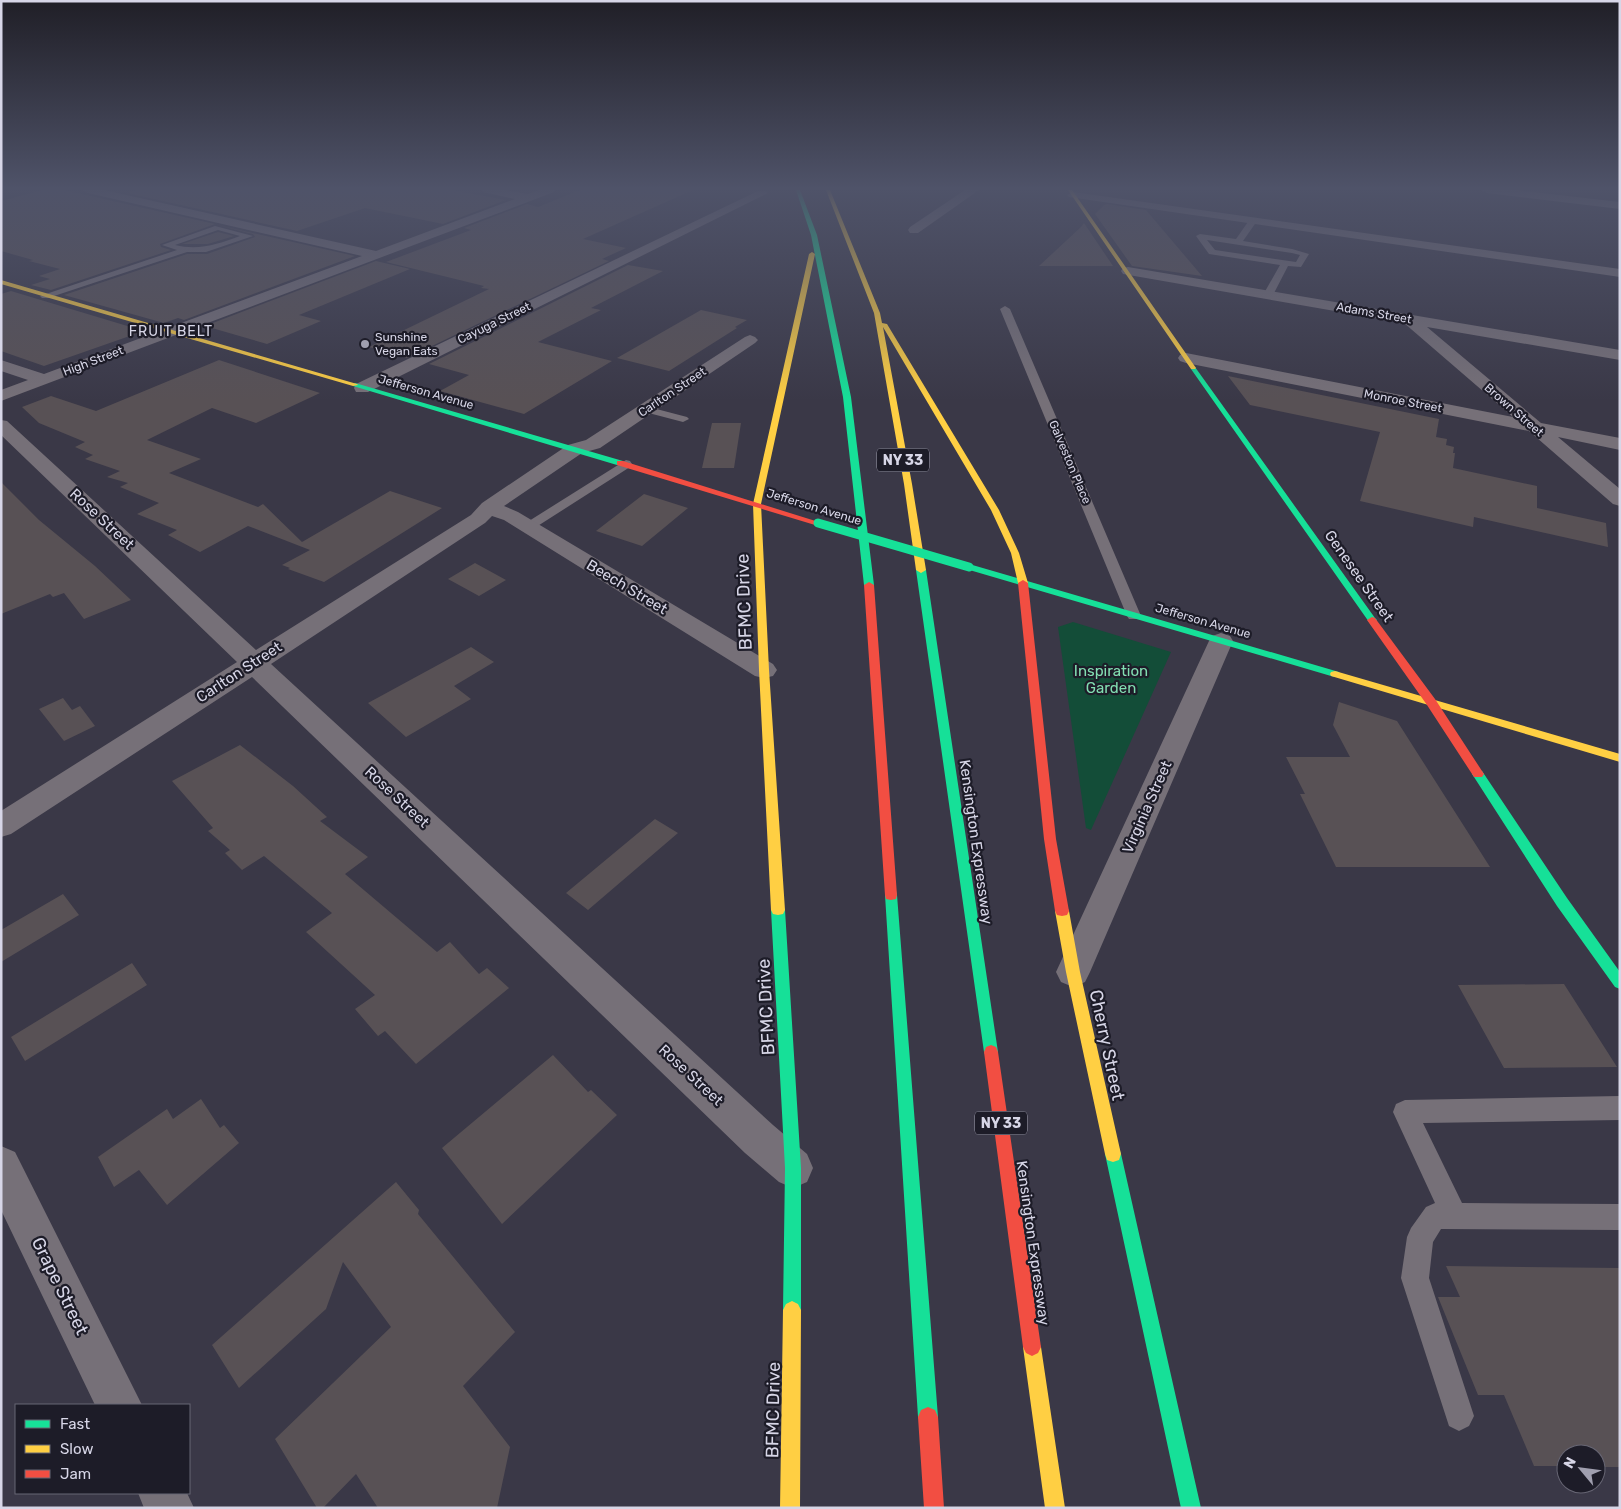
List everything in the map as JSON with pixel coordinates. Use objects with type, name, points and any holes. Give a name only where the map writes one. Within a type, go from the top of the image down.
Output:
[{"type":"main road","name":"BFMC Drive","points":[[790,1508],[793,1168],[764,670],[757,504],[811,260]]},
{"type":"main road","name":"NY 33","points":[[819,260],[847,397],[868,571],[934,1508]]},
{"type":"main road","name":"Kensington Expressway","points":[[856,260],[877,314],[908,484],[946,738],[1055,1508]]},
{"type":"main road","name":"Genesee Street","points":[[1121,260],[1186,358],[1431,702],[1562,902],[1620,983]]},
{"type":"main road","name":"Jefferson Avenue","points":[[1,282],[362,388],[586,449],[626,464],[757,504],[1620,758]]},
{"type":"main road","name":"Cherry Street","points":[[877,314],[930,396],[1000,519],[1020,562],[1050,839],[1073,972],[1191,1508]]},
{"type":"street","name":"High Street","points":[[1,396],[362,260]]},
{"type":"street","name":"Cayuga Street","points":[[362,388],[624,260]]},
{"type":"street","points":[[1526,260],[1620,274]]},
{"type":"street","name":"Adams Street","points":[[1128,271],[1620,355]]},
{"type":"street","name":"Brown Street","points":[[1408,319],[1620,500]]},
{"type":"street","name":"Carlton Street","points":[[1,826],[489,512],[750,340]]},
{"type":"street","name":"Monroe Street","points":[[1186,358],[1620,444]]},
{"type":"street","points":[[1,365],[45,380]]},
{"type":"street","name":"Rose Street","points":[[1,425],[759,1139],[793,1168]]},
{"type":"street","name":"Beech Street","points":[[489,512],[528,526],[764,670]]},
{"type":"street","name":"Virginia Street","points":[[1073,972],[1221,641]]},
{"type":"street","name":"Grape Street","points":[[1,1166],[119,1404]]},
{"type":"street","points":[[162,1494],[169,1508]]},
{"type":"lane","points":[[45,296],[153,260]]},
{"type":"lane","points":[[1263,260],[1298,265],[1301,260]]},
{"type":"lane","points":[[1268,295],[1285,264]]},
{"type":"lane","points":[[58,300],[122,279],[108,275]]},
{"type":"lane","name":"Galveston Place","points":[[1005,309],[1134,616]]},
{"type":"lane","points":[[646,409],[683,419]]},
{"type":"lane","points":[[528,526],[626,464]]},
{"type":"lane","points":[[1455,1217],[1405,1112],[1620,1108]]},
{"type":"lane","points":[[1459,1416],[1415,1278],[1420,1237],[1436,1216],[1620,1217]]},
{"type":"green space","name":"Inspiration Garden","points":[[1073,622],[1171,652],[1091,830],[1086,828],[1058,627]]},
{"type":"building","points":[[140,260],[51,290],[31,285],[50,279],[39,276],[60,269],[29,261]]},
{"type":"building","points":[[168,260],[343,260],[184,320],[178,318],[164,323],[64,295]]},
{"type":"building","points":[[390,260],[609,261],[407,358],[369,347],[489,289],[481,288],[484,286],[386,262]]},
{"type":"building","points":[[1045,260],[1109,260],[1113,266],[1039,266]]},
{"type":"building","points":[[1128,260],[1189,260],[1202,276],[1132,266]]},
{"type":"building","points":[[376,261],[410,269],[299,315],[321,321],[267,344],[205,326]]},
{"type":"building","points":[[628,265],[663,271],[591,308],[601,310],[538,342],[612,361],[524,414],[440,391],[469,375],[429,364]]},
{"type":"building","points":[[11,291],[144,331],[44,366],[1,351],[1,294]]},
{"type":"building","points":[[701,310],[747,320],[669,371],[617,358]]},
{"type":"building","points":[[219,360],[320,393],[256,423],[212,408],[147,440],[201,459],[169,473],[258,507],[263,504],[302,542],[390,491],[442,508],[324,582],[282,565],[310,550],[248,526],[200,552],[168,535],[177,530],[137,514],[159,503],[120,487],[128,483],[107,477],[120,471],[85,459],[93,455],[75,447],[85,442],[39,423],[22,407],[51,396],[96,411]]},
{"type":"building","points":[[1228,376],[1439,419],[1436,437],[1447,439],[1446,445],[1454,447],[1453,468],[1537,486],[1537,508],[1606,523],[1608,547],[1474,517],[1473,527],[1360,501],[1380,432],[1250,405]]},
{"type":"building","points":[[712,423],[741,423],[734,468],[702,468]]},
{"type":"building","points":[[1,482],[39,520],[95,566],[131,600],[84,619],[64,593],[53,597],[50,594],[1,614]]},
{"type":"building","points":[[644,494],[688,508],[642,546],[596,531]]},
{"type":"building","points":[[475,563],[506,580],[479,596],[448,579]]},
{"type":"building","points":[[471,647],[494,662],[454,686],[471,699],[406,737],[368,703]]},
{"type":"building","points":[[63,698],[72,710],[80,706],[95,726],[64,741],[39,709]]},
{"type":"building","points":[[1339,702],[1397,721],[1490,867],[1336,867],[1300,794],[1305,794],[1286,757],[1350,757],[1333,725]]},
{"type":"building","points":[[240,745],[293,786],[327,817],[320,821],[368,857],[345,874],[437,952],[450,942],[479,974],[487,968],[509,988],[416,1064],[385,1031],[378,1036],[355,1009],[375,995],[306,932],[332,913],[264,856],[242,870],[225,853],[230,850],[208,831],[213,828],[172,781]]},
{"type":"building","points":[[655,819],[678,833],[588,910],[566,893]]},
{"type":"building","points":[[63,894],[79,915],[1,962],[1,930]]},
{"type":"building","points":[[132,963],[147,985],[25,1061],[11,1037]]},
{"type":"building","points":[[1564,984],[1617,1067],[1504,1068],[1458,985]]},
{"type":"building","points":[[553,1055],[588,1092],[591,1090],[617,1115],[502,1224],[442,1148]]},
{"type":"building","points":[[201,1099],[220,1128],[224,1125],[239,1143],[167,1205],[139,1170],[114,1187],[98,1157],[167,1109],[173,1119]]},
{"type":"building","points":[[396,1182],[419,1210],[418,1214],[515,1332],[463,1386],[510,1447],[497,1508],[378,1508],[356,1474],[323,1508],[317,1508],[275,1439],[391,1327],[343,1262],[326,1309],[239,1388],[212,1345]]},
{"type":"building","points":[[1446,1266],[1620,1268],[1620,1467],[1606,1467],[1606,1444],[1556,1444],[1556,1466],[1534,1466],[1504,1395],[1478,1395],[1438,1297],[1460,1297]]},
{"type":"traffic: fast","points":[[819,260],[847,397],[869,585]]},
{"type":"traffic: fast","points":[[1193,368],[1372,620]]},
{"type":"traffic: fast","points":[[355,385],[620,463]]},
{"type":"traffic: fast","points":[[818,523],[969,567]]},
{"type":"traffic: fast","points":[[969,567],[1335,674]]},
{"type":"traffic: fast","points":[[921,570],[991,1052]]},
{"type":"traffic: fast","points":[[1478,774],[1562,902],[1620,983]]},
{"type":"traffic: fast","points":[[891,895],[928,1417]]},
{"type":"traffic: fast","points":[[778,910],[793,1168],[792,1310]]},
{"type":"traffic: fast","points":[[1113,1154],[1191,1508]]},
{"type":"traffic: slow","points":[[757,504],[811,260]]},
{"type":"traffic: slow","points":[[856,260],[877,313],[908,484],[921,570]]},
{"type":"traffic: slow","points":[[1119,260],[1193,368]]},
{"type":"traffic: slow","points":[[1,282],[355,385]]},
{"type":"traffic: slow","points":[[884,324],[995,510],[1015,553],[1023,583]]},
{"type":"traffic: slow","points":[[757,504],[764,670],[778,910]]},
{"type":"traffic: slow","points":[[1335,674],[1620,758]]},
{"type":"traffic: slow","points":[[1062,911],[1073,972],[1113,1154]]},
{"type":"traffic: slow","points":[[790,1508],[792,1310]]},
{"type":"traffic: slow","points":[[1032,1347],[1055,1508]]},
{"type":"traffic: jam","points":[[620,463],[818,523]]},
{"type":"traffic: jam","points":[[1023,583],[1050,839],[1062,911]]},
{"type":"traffic: jam","points":[[869,585],[891,895]]},
{"type":"traffic: jam","points":[[1372,620],[1431,702],[1478,774]]},
{"type":"traffic: jam","points":[[991,1052],[1032,1347]]},
{"type":"traffic: jam","points":[[928,1417],[934,1508]]},
{"type":"place","name":"Sunshine Vegan Eats","points":[[365,344]]},
{"type":"district","name":"FRUIT BELT","points":[[171,331]]}]
